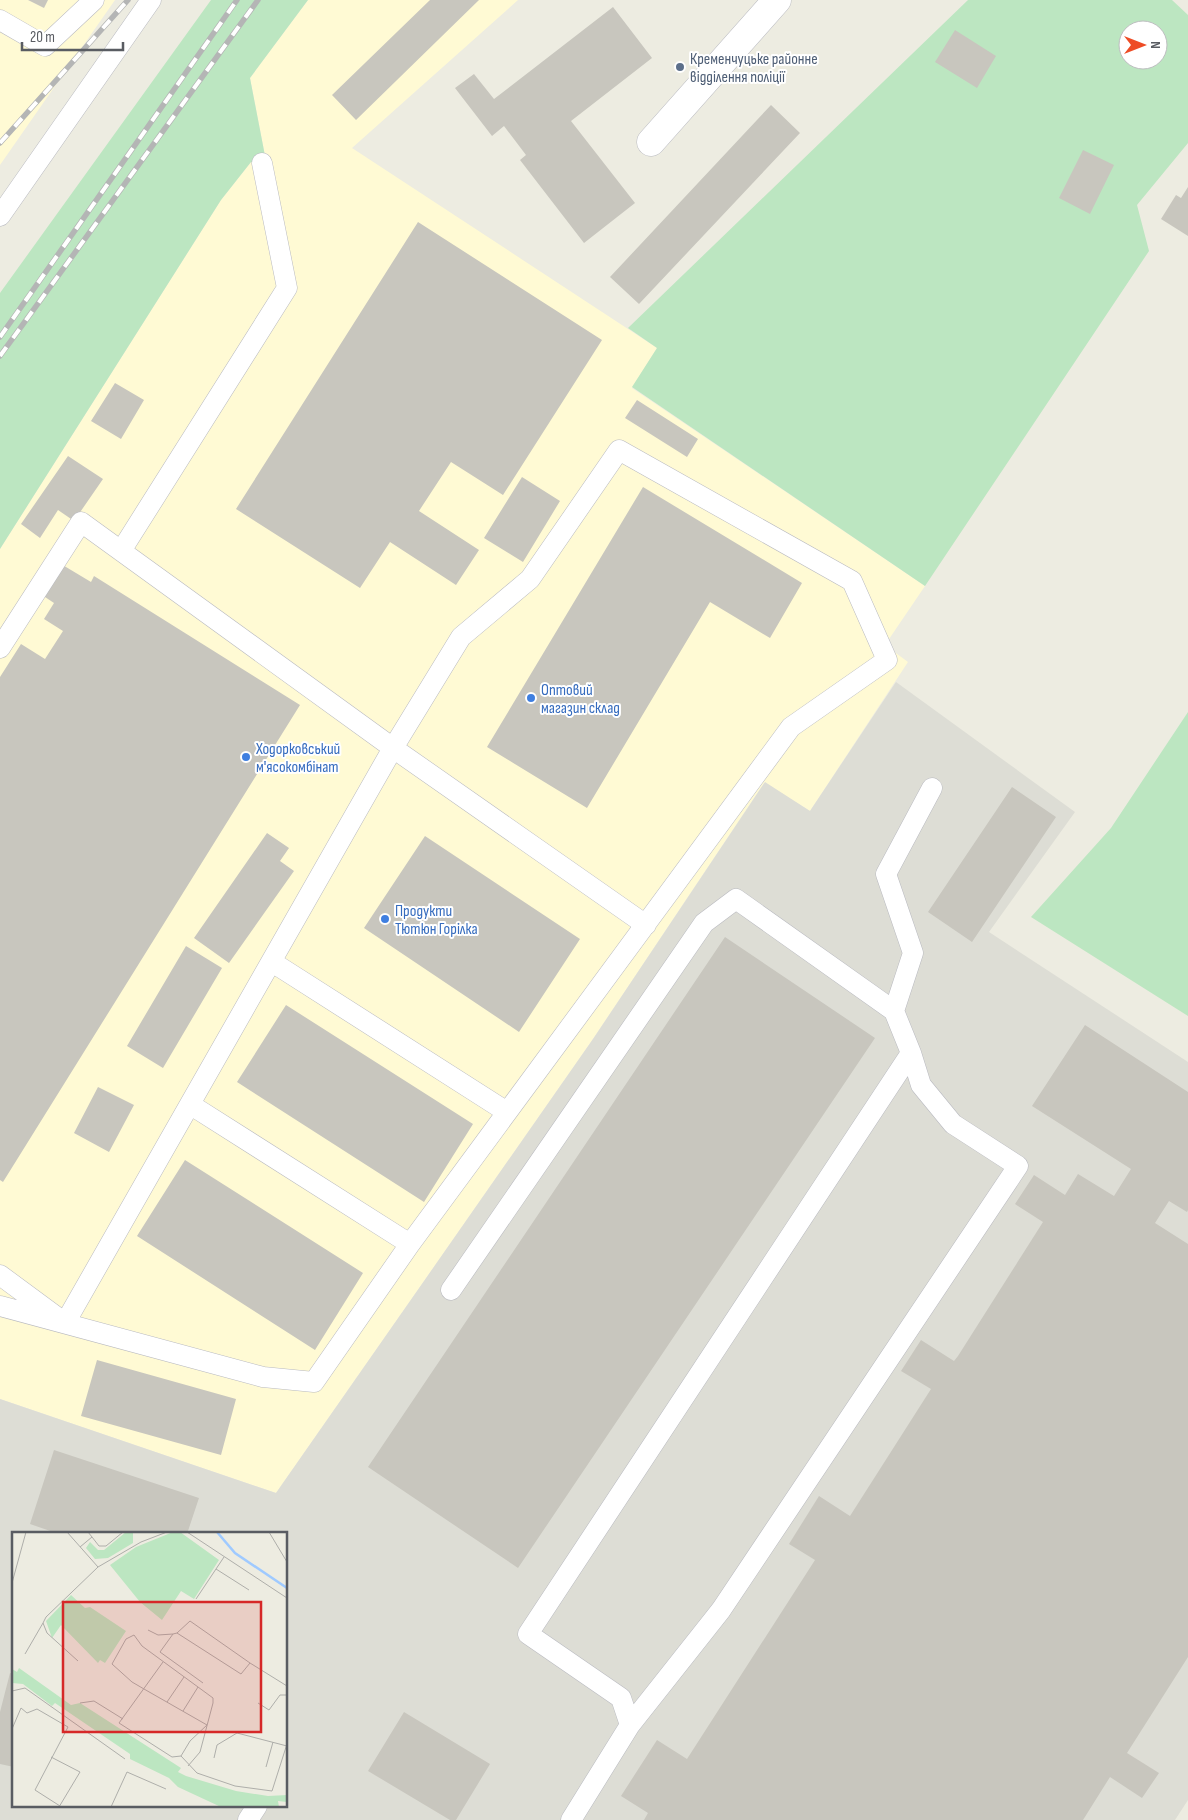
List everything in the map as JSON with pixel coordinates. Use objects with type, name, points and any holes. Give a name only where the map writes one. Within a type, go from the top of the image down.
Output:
[{"type":"street","points":[[651,142],[777,0]]},
{"type":"lane","points":[[0,20],[45,46],[94,0]]},
{"type":"lane","points":[[0,216],[151,0]]},
{"type":"lane","points":[[121,551],[287,288],[262,163]]},
{"type":"lane","points":[[0,1306],[263,1377],[314,1382],[410,1244],[791,727],[887,660],[852,581],[619,450],[530,579],[461,636],[393,748],[191,1105],[64,1323]]},
{"type":"lane","points":[[0,648],[81,522],[393,748],[646,925]]},
{"type":"lane","points":[[894,1011],[913,953],[886,874],[932,788]]},
{"type":"lane","points":[[451,1290],[704,923],[736,899],[894,1011],[911,1053],[921,1085],[953,1124],[1018,1166],[721,1610],[630,1725],[571,1820]]},
{"type":"lane","points":[[272,962],[507,1112]]},
{"type":"lane","points":[[630,1725],[621,1698],[528,1634],[911,1053]]},
{"type":"lane","points":[[191,1105],[410,1244]]},
{"type":"lane","points":[[0,1275],[64,1323]]},
{"type":"lane","points":[[248,1820],[256,1808]]},
{"type":"shaded area","points":[[0,0],[115,0],[0,165]]},
{"type":"shaded area","points":[[308,0],[518,0],[352,148],[657,348],[632,388],[925,586],[885,645],[908,662],[810,811],[764,783],[593,1039],[276,1493],[0,1399],[0,549],[221,200],[251,162],[262,163],[266,161],[250,78]]},
{"type":"shaded area","points":[[896,682],[1075,812],[989,932],[1188,1062],[1188,1800],[1175,1820],[0,1820],[0,1399],[276,1493],[593,1039],[765,782],[810,811]]},
{"type":"green space","points":[[211,0],[308,0],[250,78],[266,161],[262,163],[251,162],[221,200],[0,549],[0,293]]},
{"type":"green space","points":[[968,0],[1172,0],[1188,15],[1188,143],[1137,205],[1149,251],[925,586],[632,387],[657,348],[628,328]]},
{"type":"green space","points":[[1188,712],[1188,1016],[1031,917],[1111,828]]},
{"type":"building","points":[[28,0],[48,0],[44,8]]},
{"type":"building","points":[[430,0],[479,0],[356,120],[332,95]]},
{"type":"building","name":"Кременчуцьке районне відділення поліції","points":[[613,7],[652,58],[571,121],[635,203],[584,243],[520,160],[526,155],[504,126],[492,136],[455,88],[474,74],[494,99]]},
{"type":"building","points":[[955,30],[996,56],[977,88],[935,62]]},
{"type":"building","points":[[771,105],[800,133],[639,304],[610,277]]},
{"type":"building","points":[[1083,150],[1114,165],[1090,214],[1059,198]]},
{"type":"building","points":[[1188,187],[1188,236],[1161,219],[1176,195],[1181,198]]},
{"type":"building","points":[[418,222],[602,340],[503,495],[451,462],[419,511],[479,550],[456,585],[390,542],[360,588],[236,509]]},
{"type":"building","points":[[115,383],[144,400],[121,439],[91,421]]},
{"type":"building","points":[[637,400],[698,439],[687,457],[625,418]]},
{"type":"building","points":[[68,456],[103,479],[74,521],[58,510],[40,538],[21,524]]},
{"type":"building","points":[[522,477],[560,501],[523,562],[484,538]]},
{"type":"building","points":[[643,487],[802,583],[770,638],[710,602],[587,808],[487,747]]},
{"type":"building","points":[[61,564],[91,582],[94,576],[300,705],[3,1182],[0,1180],[0,677],[21,644],[45,659],[63,631],[44,619],[54,603],[42,595]]},
{"type":"building","points":[[1012,787],[1056,817],[972,942],[928,912]]},
{"type":"building","points":[[267,833],[289,848],[280,861],[294,871],[229,963],[194,938]]},
{"type":"building","points":[[425,836],[580,939],[519,1032],[364,928]]},
{"type":"building","points":[[725,937],[875,1038],[518,1568],[368,1467]]},
{"type":"building","points":[[186,946],[222,968],[163,1068],[127,1046]]},
{"type":"building","points":[[286,1005],[473,1124],[424,1202],[237,1082]]},
{"type":"building","points":[[1085,1025],[1188,1092],[1188,1210],[1187,1212],[1169,1201],[1155,1223],[1188,1244],[1188,1657],[1127,1753],[1159,1773],[1142,1798],[1110,1777],[1083,1820],[644,1820],[648,1813],[621,1796],[657,1740],[687,1759],[815,1560],[789,1544],[819,1496],[850,1516],[931,1389],[901,1371],[921,1340],[954,1361],[958,1356],[1043,1222],[1015,1204],[1034,1175],[1065,1195],[1078,1174],[1114,1196],[1131,1169],[1032,1106]]},
{"type":"building","points":[[98,1087],[134,1105],[109,1152],[74,1133]]},
{"type":"building","points":[[185,1160],[363,1273],[315,1350],[137,1236]]},
{"type":"building","points":[[97,1360],[236,1399],[221,1455],[81,1416]]},
{"type":"building","points":[[54,1450],[199,1498],[188,1532],[53,1532],[30,1524]]},
{"type":"building","points":[[10,1673],[12,1674],[12,1767],[0,1764],[0,1712]]},
{"type":"building","points":[[404,1712],[490,1764],[456,1820],[450,1820],[368,1771]]},
{"type":"railway","points":[[0,143],[128,0]]},
{"type":"railway","points":[[0,337],[237,0]]},
{"type":"railway","points":[[0,356],[258,0]]},
{"type":"place","name":"Кременчуцьке районне відділення поліції","points":[[680,67]]},
{"type":"place","name":"Оптовий магазин склад","points":[[531,698]]},
{"type":"place","name":"Ходорковський м'ясокомбінат","points":[[246,757]]},
{"type":"place","name":"Продукти Тютюн Горілка","points":[[385,919]]}]
